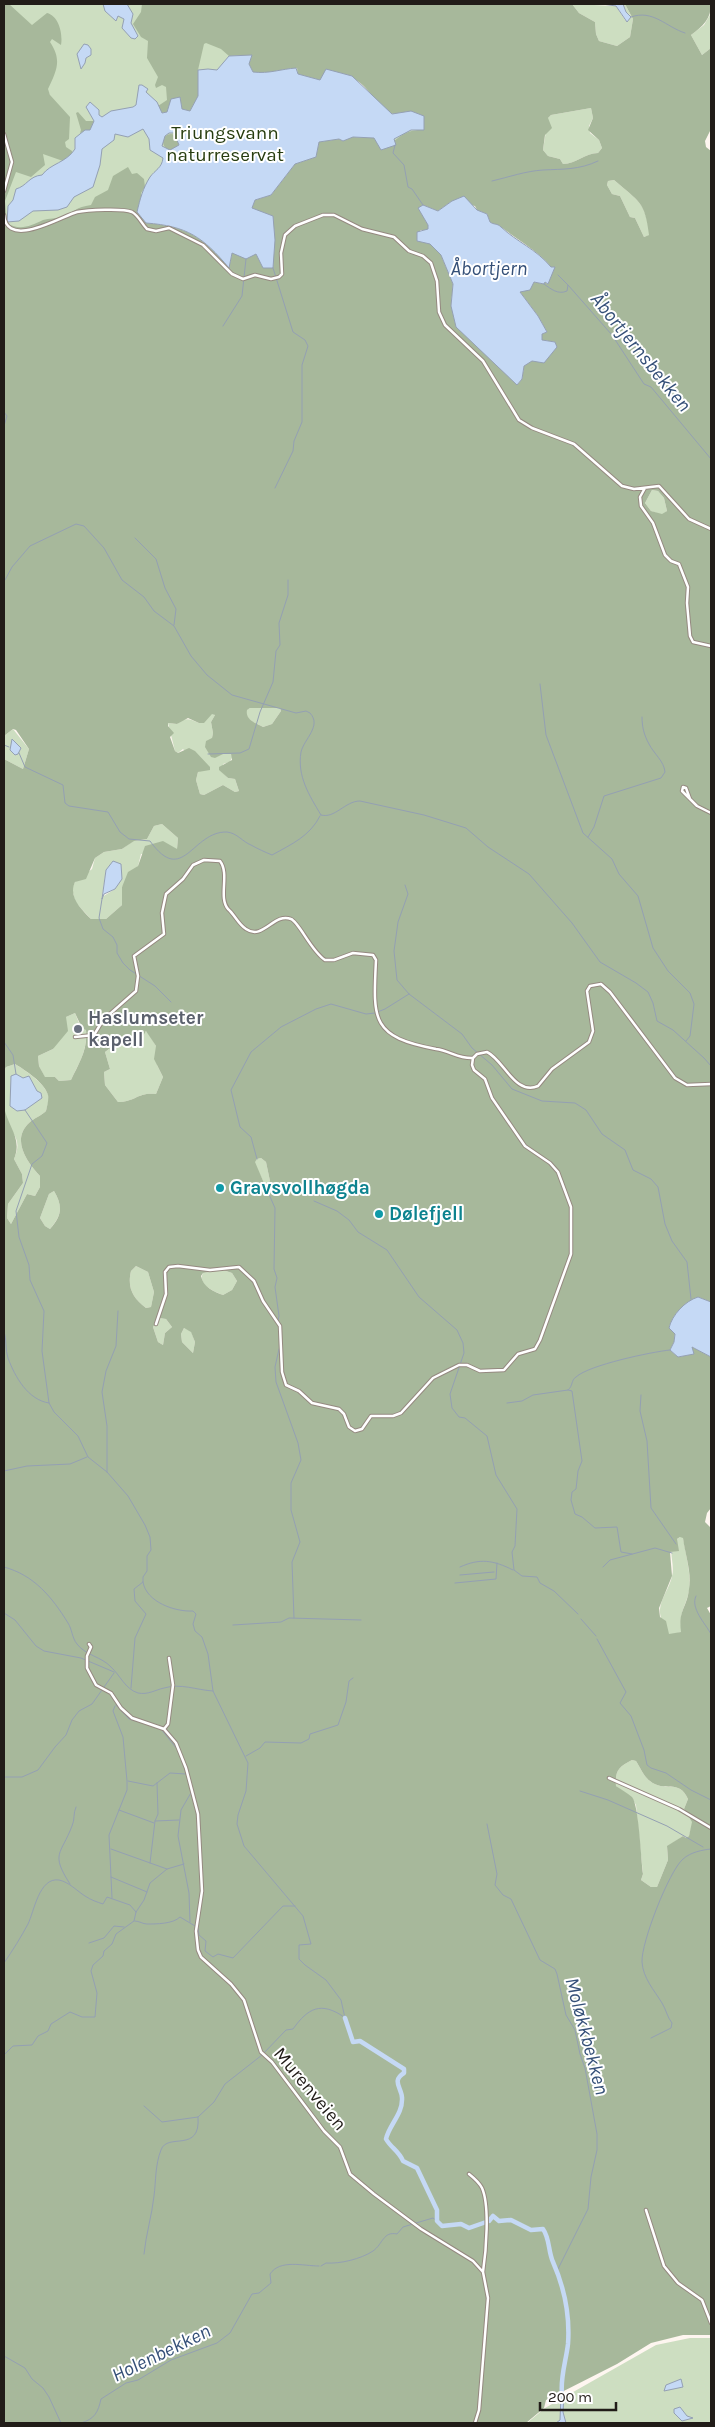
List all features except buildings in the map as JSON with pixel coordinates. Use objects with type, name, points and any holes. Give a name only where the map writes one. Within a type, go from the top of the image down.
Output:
[{"type":"street","points":[[4,134],[12,162],[4,191]]},
{"type":"street","points":[[4,215],[4,220],[9,226],[31,231],[78,212],[127,211],[137,217],[147,229],[156,231],[169,228],[203,244],[232,274],[242,279],[260,275],[271,279],[279,277],[282,274],[282,253],[285,235],[295,226],[323,215],[334,215],[362,229],[391,236],[413,254],[423,256],[430,263],[437,281],[439,312],[444,325],[483,361],[520,420],[532,428],[574,444],[622,486],[629,489],[659,486],[689,519],[711,529]]},
{"type":"street","points":[[646,487],[640,496],[641,506],[653,523],[665,555],[671,561],[679,564],[687,581],[690,636],[698,644],[711,646]]},
{"type":"street","points":[[690,799],[711,813]]},
{"type":"street","points":[[75,1037],[94,1035],[103,1020],[136,991],[138,976],[134,956],[164,934],[161,919],[165,896],[193,865],[212,858],[220,860],[224,866],[226,905],[245,929],[257,931],[269,927],[278,919],[286,917],[294,920],[307,941],[325,960],[334,960],[353,953],[373,955],[376,960],[375,1012],[387,1031],[406,1043],[442,1049],[466,1058],[473,1058]]},
{"type":"street","points":[[156,1324],[166,1294],[165,1272],[169,1268],[178,1266],[210,1270],[239,1267],[254,1281],[263,1302],[280,1326],[283,1346],[282,1372],[286,1384],[299,1391],[312,1403],[338,1409],[344,1414],[349,1427],[355,1431],[362,1429],[371,1416],[388,1417],[401,1413],[433,1378],[459,1365],[468,1365],[480,1371],[501,1371],[518,1354],[534,1349],[545,1328],[571,1254],[571,1207],[558,1172],[550,1163],[525,1146],[492,1098],[485,1079],[474,1070],[472,1066],[473,1058],[477,1054],[487,1052],[498,1060],[519,1085],[529,1088],[538,1086],[552,1068],[589,1042],[593,1031],[587,991],[593,985],[600,984],[610,992],[675,1078],[687,1085],[711,1084]]},
{"type":"street","points":[[89,1644],[91,1647],[87,1656],[87,1668],[96,1685],[111,1693],[121,1708],[132,1718],[164,1729],[168,1724],[173,1685],[169,1658]]},
{"type":"street","name":"Murenveien","points":[[164,1729],[179,1750],[196,1800],[202,1892],[196,1931],[198,1950],[201,1956],[244,2000],[261,2052],[272,2062],[324,2131],[340,2147],[350,2174],[421,2229],[473,2261],[483,2272]]},
{"type":"street","points":[[609,1778],[679,1809],[711,1828]]},
{"type":"street","points":[[469,2174],[479,2182],[486,2200],[486,2258],[483,2272],[488,2298],[478,2393],[479,2410],[475,2423]]},
{"type":"street","points":[[646,2210],[664,2266],[678,2283],[702,2300],[711,2323]]},
{"type":"green space","name":"Triungsvann naturreservat","points":[[4,4],[148,4],[260,51],[426,132],[383,151],[30,231],[13,228],[6,224],[4,195],[50,95]]},
{"type":"green space","points":[[4,4],[9,4],[32,25],[47,13],[55,18],[57,22],[61,31],[61,45],[52,39],[50,42],[56,54],[57,65],[48,89],[50,95],[70,117],[69,139],[65,142],[66,147],[72,151],[72,154],[63,161],[43,154],[45,165],[31,177],[16,172],[5,201],[7,223],[16,227],[25,227],[45,219],[62,217],[78,208],[91,205],[95,197],[108,190],[113,176],[128,167],[132,174],[137,173],[144,179],[145,187],[141,193],[146,223],[172,227],[193,235],[211,248],[229,267],[232,253],[256,254],[273,268],[251,208],[255,200],[271,195],[295,164],[316,157],[319,142],[339,139],[343,141],[352,137],[374,138],[382,150],[405,133],[424,130],[389,112],[359,82],[341,73],[320,80],[298,74],[297,68],[270,72],[253,72],[249,64],[251,55],[229,56],[221,49],[206,43],[204,44],[198,70],[198,96],[190,111],[182,109],[180,98],[171,100],[167,112],[162,113],[158,106],[167,100],[166,87],[162,85],[156,88],[155,85],[158,77],[147,58],[148,41],[141,37],[133,24],[141,12],[142,4],[572,4],[579,13],[595,22],[599,41],[617,46],[630,37],[633,19],[625,4],[711,4],[710,14],[706,22],[691,35],[702,55],[711,48],[711,129],[705,141],[706,147],[711,151],[711,1302],[698,1297],[675,1334],[670,1350],[678,1357],[693,1354],[692,1347],[711,1357],[711,1508],[707,1513],[705,1522],[711,1528],[711,1606],[707,1608],[711,1615],[711,2335],[683,2335],[651,2343],[617,2364],[546,2400],[544,2408],[526,2423],[4,2423],[4,1106],[16,1138],[17,1145],[14,1159],[22,1174],[23,1183],[8,1204],[7,1218],[11,1224],[27,1194],[35,1196],[40,1187],[40,1176],[26,1158],[21,1144],[21,1136],[29,1123],[46,1111],[48,1095],[43,1086],[34,1077],[15,1064],[6,1067],[4,1071],[4,759],[23,769],[29,749],[16,730],[13,729],[4,736]],"holes":[[[591,108],[593,118],[588,130],[599,140],[602,148],[598,153],[563,164],[560,159],[548,156],[543,150],[545,135],[552,128],[548,118],[551,115]],[[614,180],[635,198],[643,208],[649,235],[644,237],[635,218],[630,217],[620,196],[612,194],[607,185],[608,181]],[[452,201],[475,206],[477,210],[487,214],[491,223],[501,227],[527,245],[551,267],[548,284],[534,282],[520,292],[547,332],[542,334],[542,340],[555,342],[524,366],[522,379],[517,385],[451,306],[453,284],[441,255],[420,230],[428,230],[428,225],[419,209],[423,205],[438,211]],[[652,490],[658,491],[664,498],[667,511],[662,514],[651,511],[645,503]],[[250,708],[280,708],[281,711],[272,724],[263,727],[252,721],[248,716],[247,710]],[[212,714],[215,715],[211,722],[212,738],[206,741],[205,747],[211,757],[215,758],[223,754],[231,754],[232,760],[219,767],[219,770],[228,778],[235,779],[239,791],[235,792],[223,785],[204,795],[200,794],[196,780],[198,772],[210,770],[210,767],[195,751],[189,748],[178,753],[175,751],[170,737],[174,733],[168,726],[168,723],[177,724],[188,718],[204,723]],[[162,824],[178,838],[177,849],[163,841],[145,846],[138,866],[128,872],[122,887],[122,905],[106,919],[91,919],[74,898],[73,887],[75,882],[86,879],[95,858],[104,852],[122,849],[134,841],[147,839],[154,826]],[[75,1013],[82,1028],[86,1030],[86,1044],[71,1080],[59,1081],[55,1077],[45,1077],[39,1066],[38,1056],[53,1049],[68,1031],[66,1017]],[[146,1031],[156,1046],[154,1059],[163,1077],[156,1094],[145,1094],[124,1102],[118,1102],[105,1085],[104,1072],[110,1069],[105,1052],[129,1034],[140,1041]],[[261,1158],[266,1162],[270,1181],[267,1185],[264,1183],[255,1162]],[[54,1191],[59,1201],[59,1215],[50,1229],[45,1226],[40,1218],[49,1194]],[[136,1266],[148,1272],[154,1292],[151,1307],[146,1308],[134,1296],[130,1283],[131,1271]],[[223,1270],[232,1273],[237,1281],[232,1290],[223,1295],[209,1288],[201,1276],[203,1273]],[[159,1318],[166,1319],[172,1327],[165,1333],[163,1345],[158,1342],[153,1327]],[[184,1328],[191,1332],[195,1342],[193,1353],[182,1342],[181,1334]],[[680,1537],[683,1538],[690,1583],[681,1619],[681,1632],[669,1634],[666,1621],[660,1617],[659,1608],[672,1576],[670,1552],[679,1551],[677,1539]],[[632,1760],[636,1761],[650,1781],[661,1786],[676,1787],[688,1799],[684,1809],[692,1822],[689,1836],[686,1838],[683,1836],[667,1846],[668,1860],[657,1887],[651,1887],[641,1880],[643,1874],[636,1810],[632,1797],[616,1786],[618,1770]]]},
{"type":"green space","points":[[572,4],[616,6],[625,20],[630,15],[626,12],[623,4],[625,4],[633,19],[630,37],[617,46],[599,41],[595,22],[579,13]]},
{"type":"green space","points":[[711,13],[711,48],[702,55],[691,35],[704,25]]},
{"type":"green space","points":[[591,108],[593,118],[589,126],[590,133],[599,140],[602,148],[598,153],[593,153],[568,164],[563,164],[560,159],[548,156],[543,150],[548,118],[551,115]]},
{"type":"green space","points":[[78,112],[86,121],[94,121],[90,130],[80,133],[81,130],[76,113]]},
{"type":"green space","points":[[168,134],[174,134],[179,139],[177,148],[168,150],[163,145],[163,139]]},
{"type":"green space","points":[[614,180],[640,203],[646,215],[650,235],[644,237],[635,218],[630,217],[620,196],[612,194],[607,185],[608,181]]},
{"type":"green space","points":[[652,490],[658,491],[664,498],[667,511],[662,515],[651,511],[645,503]]},
{"type":"green space","points":[[250,708],[280,708],[281,711],[272,724],[263,727],[247,716],[246,710]]},
{"type":"green space","points":[[212,713],[215,715],[211,722],[212,738],[223,754],[231,754],[232,757],[230,762],[223,764],[222,772],[228,778],[235,779],[239,791],[235,792],[223,785],[204,795],[200,794],[196,780],[198,772],[202,770],[183,749],[178,753],[175,751],[168,723],[177,724],[188,719],[199,723]]},
{"type":"green space","points":[[13,729],[29,749],[23,769],[4,759],[4,736]]},
{"type":"green space","points":[[162,824],[178,838],[177,850],[141,854],[138,866],[122,887],[122,905],[106,919],[91,919],[75,902],[72,888],[75,882],[92,869],[95,858],[104,852],[122,849],[133,841],[147,839],[154,826]],"holes":[[[106,870],[115,889],[102,897]]]},
{"type":"green space","points":[[75,1013],[79,1023],[86,1029],[86,1043],[80,1062],[71,1080],[59,1081],[55,1077],[45,1078],[39,1066],[38,1056],[53,1049],[66,1017]]},
{"type":"green space","points":[[147,1031],[156,1046],[157,1065],[163,1077],[156,1094],[145,1094],[124,1102],[118,1102],[105,1085],[104,1072],[110,1069],[105,1052],[130,1034],[136,1038]]},
{"type":"green space","points":[[15,1064],[41,1084],[49,1099],[46,1111],[29,1123],[21,1136],[21,1144],[26,1158],[40,1176],[40,1187],[35,1196],[27,1194],[11,1224],[7,1218],[8,1204],[23,1183],[22,1174],[14,1159],[17,1142],[6,1119],[3,1095],[4,1071],[6,1067]]},
{"type":"green space","points":[[261,1158],[266,1162],[270,1181],[268,1185],[264,1183],[254,1162]]},
{"type":"green space","points":[[54,1191],[59,1201],[60,1210],[57,1219],[50,1229],[45,1226],[40,1218],[49,1194]]},
{"type":"green space","points":[[136,1266],[148,1272],[154,1292],[151,1307],[146,1308],[132,1292],[130,1277],[131,1271]]},
{"type":"green space","points":[[223,1270],[232,1273],[237,1281],[232,1290],[223,1295],[207,1287],[202,1281],[202,1277],[203,1273]]},
{"type":"green space","points":[[159,1318],[166,1319],[172,1327],[165,1333],[163,1345],[158,1342],[153,1327]]},
{"type":"green space","points":[[184,1328],[191,1331],[195,1342],[193,1353],[182,1342],[181,1334]]},
{"type":"green space","points":[[683,1537],[690,1585],[681,1615],[682,1632],[669,1635],[661,1619],[660,1609],[673,1571],[671,1550],[675,1541]]},
{"type":"green space","points":[[632,1760],[636,1761],[650,1781],[661,1786],[676,1787],[684,1793],[688,1799],[684,1809],[693,1822],[689,1836],[686,1838],[683,1836],[667,1847],[668,1860],[657,1887],[651,1887],[641,1880],[643,1874],[636,1805],[632,1798],[616,1786],[618,1770]]},
{"type":"green space","points":[[690,2338],[711,2338],[711,2423],[527,2423],[545,2408],[656,2345]]},
{"type":"water","points":[[103,4],[127,4],[133,14],[131,23],[138,36],[135,39],[131,38],[122,28],[124,19],[118,16],[116,21],[105,11]]},
{"type":"water","points":[[602,4],[623,4],[626,12],[631,17],[627,22],[616,6]]},
{"type":"water","points":[[84,44],[88,45],[91,49],[91,55],[86,58],[81,69],[77,54]]},
{"type":"water","points":[[252,55],[249,64],[253,72],[270,72],[296,68],[298,74],[320,80],[326,69],[352,76],[392,114],[411,111],[424,116],[424,130],[411,130],[394,139],[396,145],[381,150],[374,138],[353,137],[343,141],[339,139],[319,142],[316,157],[295,164],[271,195],[255,200],[252,208],[273,216],[275,240],[273,268],[263,268],[256,254],[246,259],[232,253],[229,268],[211,248],[193,235],[173,227],[146,223],[137,212],[139,203],[148,181],[160,167],[163,158],[150,150],[149,139],[143,129],[128,137],[115,134],[114,140],[102,149],[100,165],[93,187],[74,197],[67,207],[58,210],[33,211],[19,221],[7,222],[8,206],[13,200],[16,189],[34,177],[42,175],[71,154],[75,149],[75,138],[85,130],[90,130],[94,121],[86,107],[90,102],[99,110],[99,115],[102,117],[111,111],[133,107],[136,105],[139,85],[142,85],[148,89],[146,92],[157,102],[162,113],[167,112],[171,99],[180,97],[182,109],[190,111],[198,96],[198,70],[217,70],[229,56]],"holes":[[[169,133],[174,133],[179,145],[170,150],[162,146],[165,136]]]},
{"type":"water","name":"Åbortjern","points":[[464,196],[477,210],[487,214],[490,222],[500,226],[539,255],[551,267],[555,267],[548,284],[545,282],[544,284],[534,282],[530,290],[520,292],[547,332],[542,334],[542,340],[555,342],[557,347],[544,363],[532,361],[524,366],[522,379],[517,385],[456,327],[451,306],[453,284],[441,255],[430,244],[417,241],[417,232],[428,229],[428,225],[418,208],[423,205],[438,211],[452,201]]},
{"type":"water","points":[[12,739],[21,748],[18,754],[15,755],[10,750]]},
{"type":"water","points":[[113,861],[121,864],[122,879],[115,889],[104,894],[102,899],[106,870]]},
{"type":"water","points":[[16,1074],[23,1078],[29,1076],[37,1091],[41,1093],[42,1098],[25,1110],[17,1111],[10,1106],[11,1076]]},
{"type":"water","points":[[698,1297],[711,1302],[711,1357],[692,1347],[694,1354],[678,1357],[670,1350],[675,1334],[669,1328],[676,1314],[684,1305]]},
{"type":"water","points":[[681,2379],[683,2387],[664,2391],[666,2385]]},
{"type":"water","points":[[564,2394],[563,2412],[566,2423],[556,2423],[560,2420],[561,2395]]},
{"type":"water","points":[[680,2407],[687,2416],[693,2418],[682,2421],[674,2413],[674,2409]]},
{"type":"waterway","points":[[631,17],[639,15],[653,17],[685,33]]},
{"type":"waterway","points":[[395,145],[393,153],[404,165],[408,187],[412,189],[423,205]]},
{"type":"waterway","points":[[492,181],[543,170],[578,168],[598,161]]},
{"type":"waterway","points":[[223,326],[242,296],[246,259]]},
{"type":"waterway","points":[[273,268],[293,332],[305,340],[308,346],[302,365],[302,422],[294,441],[293,451],[275,488]]},
{"type":"waterway","points":[[558,275],[568,285]]},
{"type":"waterway","name":"Åbortjernsbekken","points":[[544,284],[555,291],[561,292],[567,291],[568,285],[612,335],[644,384],[651,387],[711,459]]},
{"type":"waterway","points":[[4,412],[7,416],[4,426]]},
{"type":"waterway","points":[[5,580],[12,567],[30,546],[76,524],[84,526],[104,548],[122,580],[144,597],[154,611],[174,626],[191,656],[207,675],[232,695],[296,713],[306,711],[310,713],[313,718],[313,728],[301,752],[300,761],[302,777],[308,793],[321,815]]},
{"type":"waterway","points":[[135,538],[156,559],[165,588],[176,609],[174,625]]},
{"type":"waterway","points":[[208,754],[240,753],[249,749],[260,712],[273,682],[276,651],[280,645],[279,623],[288,595],[288,580]]},
{"type":"waterway","points":[[540,684],[546,735],[583,833],[612,859],[619,874],[638,896],[653,948],[668,971],[690,993],[694,1004],[690,1036],[686,1041]]},
{"type":"waterway","points":[[588,837],[594,827],[604,796],[661,778],[665,772],[663,764],[651,748],[646,737],[642,717]]},
{"type":"waterway","points":[[4,745],[9,747]]},
{"type":"waterway","points":[[19,753],[25,767],[63,785],[65,803],[69,806],[108,812],[120,832],[129,839],[150,841],[161,854],[171,859],[180,858],[205,839],[215,834],[227,832],[272,855],[306,834],[320,816]]},
{"type":"waterway","points":[[321,815],[326,816],[360,801],[424,815],[466,828],[488,847],[529,874],[572,923],[600,962],[648,992],[653,1003],[657,1021],[673,1030],[711,1066]]},
{"type":"waterway","points":[[405,885],[408,894],[398,922],[394,951],[397,980],[409,994],[462,1034],[472,1048],[492,1065],[512,1089],[542,1101],[575,1103],[586,1110],[602,1134],[625,1150],[633,1170],[651,1179],[658,1187],[665,1224],[672,1241],[687,1262],[691,1299]]},
{"type":"waterway","points":[[102,899],[99,918],[103,929],[113,937],[117,945],[117,953],[123,963],[130,970],[155,986],[171,1002]]},
{"type":"waterway","points":[[257,1159],[251,1137],[240,1127],[231,1090],[251,1052],[281,1027],[316,1009],[331,1004],[366,1014],[375,1013],[409,994]]},
{"type":"waterway","points":[[4,1042],[13,1055],[16,1074]]},
{"type":"waterway","points":[[25,1110],[47,1143],[42,1156],[32,1164],[16,1211],[19,1237],[29,1265],[30,1280],[44,1311],[42,1351],[49,1403],[54,1412],[78,1436],[88,1457],[107,1472],[128,1496],[150,1537],[151,1550],[147,1556],[147,1571],[143,1577],[143,1582],[134,1589],[135,1601],[146,1614],[135,1638],[131,1688]]},
{"type":"waterway","points":[[264,1183],[275,1208],[274,1269],[277,1278],[275,1287],[278,1321]]},
{"type":"waterway","points":[[314,1201],[337,1211],[349,1220],[358,1232],[387,1250],[419,1297],[457,1330],[463,1343],[464,1353],[450,1394],[452,1408],[459,1417],[465,1418],[487,1436],[496,1475],[517,1509],[515,1546],[512,1552],[514,1570],[522,1576],[537,1577],[540,1583],[554,1591],[578,1614]]},
{"type":"waterway","points":[[107,1472],[107,1426],[102,1392],[106,1371],[116,1346],[118,1311]]},
{"type":"waterway","points":[[4,1331],[8,1358],[14,1373],[29,1392],[41,1401],[49,1403]]},
{"type":"waterway","points":[[279,1349],[275,1367],[276,1382],[298,1443],[301,1460],[291,1483],[291,1510],[300,1542],[292,1562],[294,1618]]},
{"type":"waterway","points":[[507,1403],[522,1401],[533,1395],[568,1390],[573,1380],[583,1372],[635,1356],[670,1350]]},
{"type":"waterway","points":[[568,1390],[572,1391],[582,1461],[578,1471],[576,1489],[572,1492],[571,1500],[575,1514],[582,1517],[595,1528],[617,1527],[621,1552],[632,1554]]},
{"type":"waterway","points":[[641,1395],[640,1411],[647,1441],[651,1508],[676,1544]]},
{"type":"waterway","points":[[4,1471],[27,1466],[70,1464],[87,1457]]},
{"type":"waterway","points":[[603,1567],[610,1560],[655,1548],[672,1553]]},
{"type":"waterway","points":[[460,1567],[474,1562],[486,1561],[513,1570]]},
{"type":"waterway","points":[[455,1583],[496,1579],[497,1563]]},
{"type":"waterway","points":[[4,1567],[24,1575],[41,1588],[62,1613],[80,1648],[107,1664],[133,1691],[145,1693],[176,1686],[213,1691]]},
{"type":"waterway","points":[[460,1575],[494,1572]]},
{"type":"waterway","points":[[143,1582],[145,1589],[155,1600],[170,1608],[193,1611],[196,1614],[193,1624],[195,1631],[202,1637],[208,1654],[213,1691],[248,1763],[246,1791],[237,1824],[244,1846],[303,1916],[311,1944],[299,1945],[299,1959],[326,1980],[341,2000],[345,2018]]},
{"type":"waterway","points":[[696,1596],[695,1605],[711,1634]]},
{"type":"waterway","points":[[4,1613],[15,1620],[36,1646],[44,1651],[81,1658],[114,1672]]},
{"type":"waterway","points":[[233,1625],[281,1622],[289,1618],[361,1620]]},
{"type":"waterway","points":[[581,1619],[596,1636]]},
{"type":"waterway","points":[[597,1639],[626,1692],[620,1703],[631,1716],[644,1750],[647,1765],[666,1773],[691,1790],[711,1800]]},
{"type":"waterway","points":[[4,1777],[22,1777],[38,1770],[66,1735],[72,1720],[79,1711],[92,1704],[114,1673]]},
{"type":"waterway","points":[[246,1756],[260,1748],[265,1742],[301,1743],[309,1739],[310,1734],[338,1725],[346,1702],[349,1681],[353,1678]]},
{"type":"waterway","points":[[116,1705],[129,1719],[143,1723]]},
{"type":"waterway","points":[[112,1898],[109,1835],[127,1790],[123,1737],[113,1711],[115,1706]]},
{"type":"waterway","points":[[161,1729],[177,1749]]},
{"type":"waterway","points":[[179,1753],[186,1773]]},
{"type":"waterway","points":[[128,1781],[153,1786],[170,1773],[186,1774]]},
{"type":"waterway","points":[[150,1863],[155,1821],[158,1814],[157,1783]]},
{"type":"waterway","points":[[190,1922],[189,1893],[178,1836],[181,1810],[192,1791]]},
{"type":"waterway","points":[[580,1791],[608,1800],[667,1826],[703,1847]]},
{"type":"waterway","points":[[70,1884],[60,1866],[59,1854],[73,1824],[76,1807]]},
{"type":"waterway","points":[[119,1810],[154,1823]]},
{"type":"waterway","points":[[155,1821],[179,1820]]},
{"type":"waterway","name":"Moløkkbekken","points":[[487,1824],[497,1874],[495,1885],[503,1895],[511,1899],[540,1960],[555,1969],[557,1974],[566,2015],[575,2030],[585,2068],[597,2134],[597,2150],[591,2177],[588,2209],[558,2269]]},
{"type":"waterway","points":[[111,1849],[167,1869]]},
{"type":"waterway","points":[[651,2038],[671,2028],[672,2023],[652,1989],[643,1968],[643,1953],[651,1924],[677,1866],[689,1855],[711,1849]]},
{"type":"waterway","points":[[134,1921],[136,1912],[144,1900],[150,1883],[167,1869],[184,1864]]},
{"type":"waterway","points":[[111,1877],[147,1892]]},
{"type":"waterway","points":[[4,1963],[28,1924],[42,1889],[52,1881],[59,1880],[66,1883],[94,1901],[103,1904],[107,1897],[130,1905],[136,1912]]},
{"type":"waterway","points":[[198,1928],[199,1935],[206,1941],[205,1951],[213,1957],[218,1954],[233,1958],[283,1906],[295,1906]]},
{"type":"waterway","points":[[135,1921],[146,1924],[160,1924],[180,1917],[195,1926]]},
{"type":"waterway","points":[[4,2055],[13,2046],[32,2045],[38,2036],[48,2031],[51,2024],[70,2012],[82,2017],[95,2017],[97,1993],[91,1971],[93,1965],[112,1944],[116,1934],[134,1921]]},
{"type":"waterway","points":[[89,1943],[104,1938],[114,1926],[124,1927]]},
{"type":"waterway","points":[[144,2106],[162,2122],[198,2117],[214,2102],[225,2084],[262,2055],[286,2030],[293,2029],[304,2016],[316,2009],[322,2008],[336,2012],[344,2017]]},
{"type":"waterway","points":[[345,2018],[353,2042],[360,2041],[404,2069],[404,2073],[398,2079],[398,2085],[402,2094],[402,2104],[386,2139],[403,2161],[417,2168],[437,2210],[437,2221],[442,2226],[461,2224],[469,2228],[489,2221],[493,2216],[499,2221],[511,2220],[531,2230],[543,2229],[563,2292],[567,2312],[568,2344],[562,2376],[562,2394]]},
{"type":"waterway","points":[[144,2254],[161,2150],[164,2145],[170,2142],[183,2141],[194,2135],[198,2128],[198,2117]]},
{"type":"waterway","name":"Holenbekken","points":[[416,2223],[433,2218],[437,2221]]},
{"type":"waterway","name":"Holenbekken","points":[[321,2266],[326,2263],[357,2259],[373,2251],[389,2234],[397,2234],[403,2227],[413,2224]]},
{"type":"waterway","name":"Holenbekken","points":[[81,2423],[90,2419],[95,2414],[101,2399],[126,2383],[138,2380],[171,2360],[217,2343],[230,2333],[252,2294],[259,2293],[271,2283],[270,2274],[274,2269],[292,2264],[319,2266]]},
{"type":"waterway","name":"Holenbekken","points":[[4,2356],[25,2368],[32,2379],[43,2388],[61,2423]]},
{"type":"place","name":"Haslumseter kapell","points":[[78,1029]]},
{"type":"place","name":"Gravsvollhøgda","points":[[220,1188]]},
{"type":"place","name":"Dølefjell","points":[[379,1214]]}]
